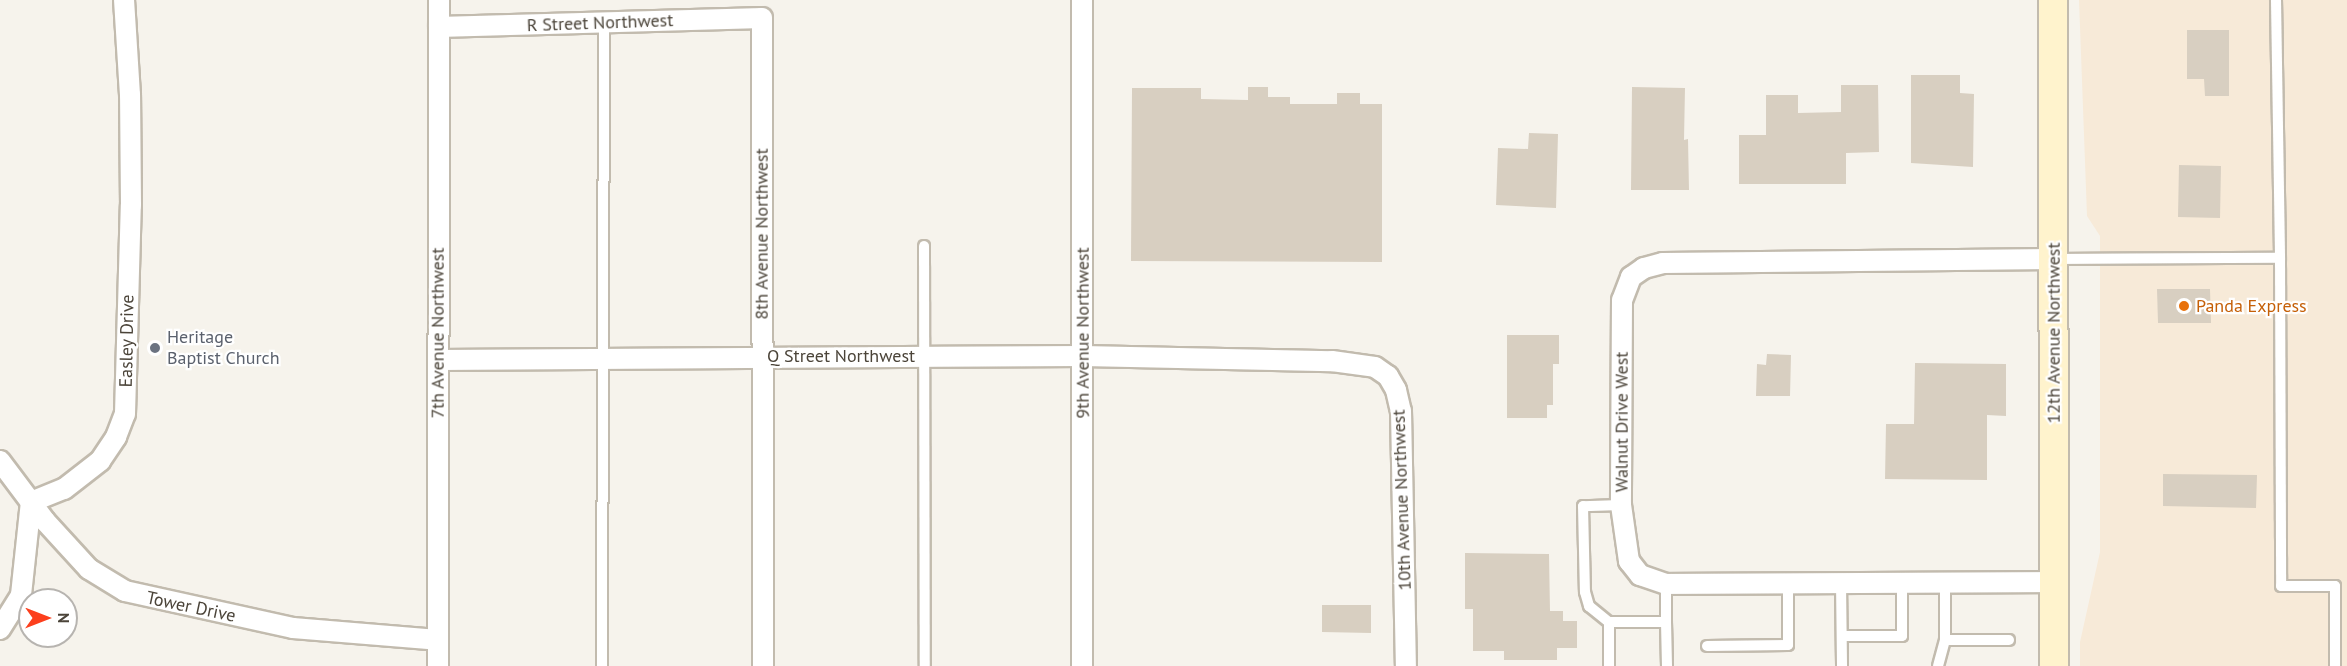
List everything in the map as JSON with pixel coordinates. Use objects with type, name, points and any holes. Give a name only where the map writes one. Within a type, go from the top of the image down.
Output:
[{"type":"main road","name":"12th Avenue Northwest","points":[[2053,0],[2054,666]]},
{"type":"street","name":"Easley Drive","points":[[31,502],[64,489],[100,461],[116,437],[125,414],[131,172],[124,0]]},
{"type":"street","name":"7th Avenue Northwest","points":[[438,0],[438,666]]},
{"type":"street","name":"9th Avenue Northwest","points":[[1082,0],[1082,666]]},
{"type":"street","name":"R Street Northwest","points":[[438,27],[762,18]]},
{"type":"street","name":"8th Avenue Northwest","points":[[762,18],[763,666]]},
{"type":"street","name":"Walnut Drive West","points":[[2054,259],[1663,263],[1644,268],[1631,277],[1622,300],[1622,505],[1629,561],[1640,575],[1666,584],[2054,582]]},
{"type":"street","name":"Q Street Northwest","points":[[438,360],[763,356],[1083,356],[1244,359]]},
{"type":"street","name":"10th Avenue Northwest","points":[[1244,359],[1357,363],[1375,367],[1388,376],[1396,390],[1405,466],[1406,666]]},
{"type":"street","name":"Tower Drive","points":[[0,461],[31,502],[89,569],[125,591],[146,599],[293,628],[438,640]]},
{"type":"street","points":[[0,629],[21,595],[31,502]]},
{"type":"lane","points":[[2276,0],[2281,586],[2335,586],[2335,666]]},
{"type":"lane","points":[[602,666],[604,23]]},
{"type":"lane","points":[[924,246],[926,666]]},
{"type":"lane","points":[[2054,259],[2280,258]]},
{"type":"lane","points":[[1622,505],[1583,506],[1585,592],[1589,606],[1609,622],[1666,622]]},
{"type":"lane","points":[[1841,582],[1842,666]]},
{"type":"lane","points":[[1842,636],[1902,636],[1902,582]]},
{"type":"lane","points":[[1938,666],[1945,640],[1945,582]]},
{"type":"lane","points":[[1707,646],[1788,645],[1788,583]]},
{"type":"lane","points":[[1666,584],[1667,666]]},
{"type":"lane","points":[[1609,622],[1609,666]]},
{"type":"lane","points":[[1945,640],[2008,640]]},
{"type":"shaded area","points":[[2079,0],[2347,0],[2347,666],[2080,666],[2080,642],[2100,552],[2100,236],[2087,216]]},
{"type":"building","points":[[2187,30],[2229,30],[2229,96],[2205,96],[2204,79],[2187,79]]},
{"type":"building","points":[[1911,75],[1960,75],[1960,93],[1974,94],[1973,167],[1911,163]]},
{"type":"building","points":[[1841,85],[1878,85],[1879,152],[1846,153],[1846,184],[1739,184],[1739,135],[1766,135],[1766,95],[1798,95],[1798,113],[1841,112]]},
{"type":"building","points":[[1248,87],[1268,87],[1268,97],[1290,97],[1290,104],[1337,104],[1337,93],[1360,93],[1360,104],[1382,104],[1382,262],[1131,261],[1132,88],[1201,88],[1201,99],[1248,100]]},
{"type":"building","points":[[1632,87],[1685,88],[1684,140],[1688,139],[1689,190],[1631,190]]},
{"type":"building","points":[[1529,133],[1558,134],[1556,208],[1496,205],[1498,148],[1528,149]]},
{"type":"building","points":[[2179,165],[2221,166],[2220,218],[2178,217]]},
{"type":"building","name":"Panda Express","points":[[2157,289],[2210,289],[2211,323],[2158,323]]},
{"type":"building","points":[[1507,335],[1559,335],[1559,364],[1553,364],[1553,405],[1547,405],[1547,418],[1507,418]]},
{"type":"building","points":[[1767,354],[1791,355],[1790,396],[1756,396],[1757,364],[1766,365]]},
{"type":"building","points":[[1915,363],[2006,364],[2006,416],[1987,415],[1987,480],[1885,479],[1886,424],[1914,424]]},
{"type":"building","points":[[2163,474],[2257,475],[2256,508],[2163,506]]},
{"type":"building","points":[[1465,553],[1549,554],[1550,611],[1563,611],[1563,621],[1577,621],[1577,648],[1557,648],[1557,660],[1504,660],[1504,651],[1473,651],[1473,609],[1465,609]]},
{"type":"building","points":[[1322,605],[1371,605],[1371,633],[1322,632]]},
{"type":"place","name":"Panda Express","points":[[2184,306]]},
{"type":"place","name":"Heritage Baptist Church","points":[[155,348]]}]
